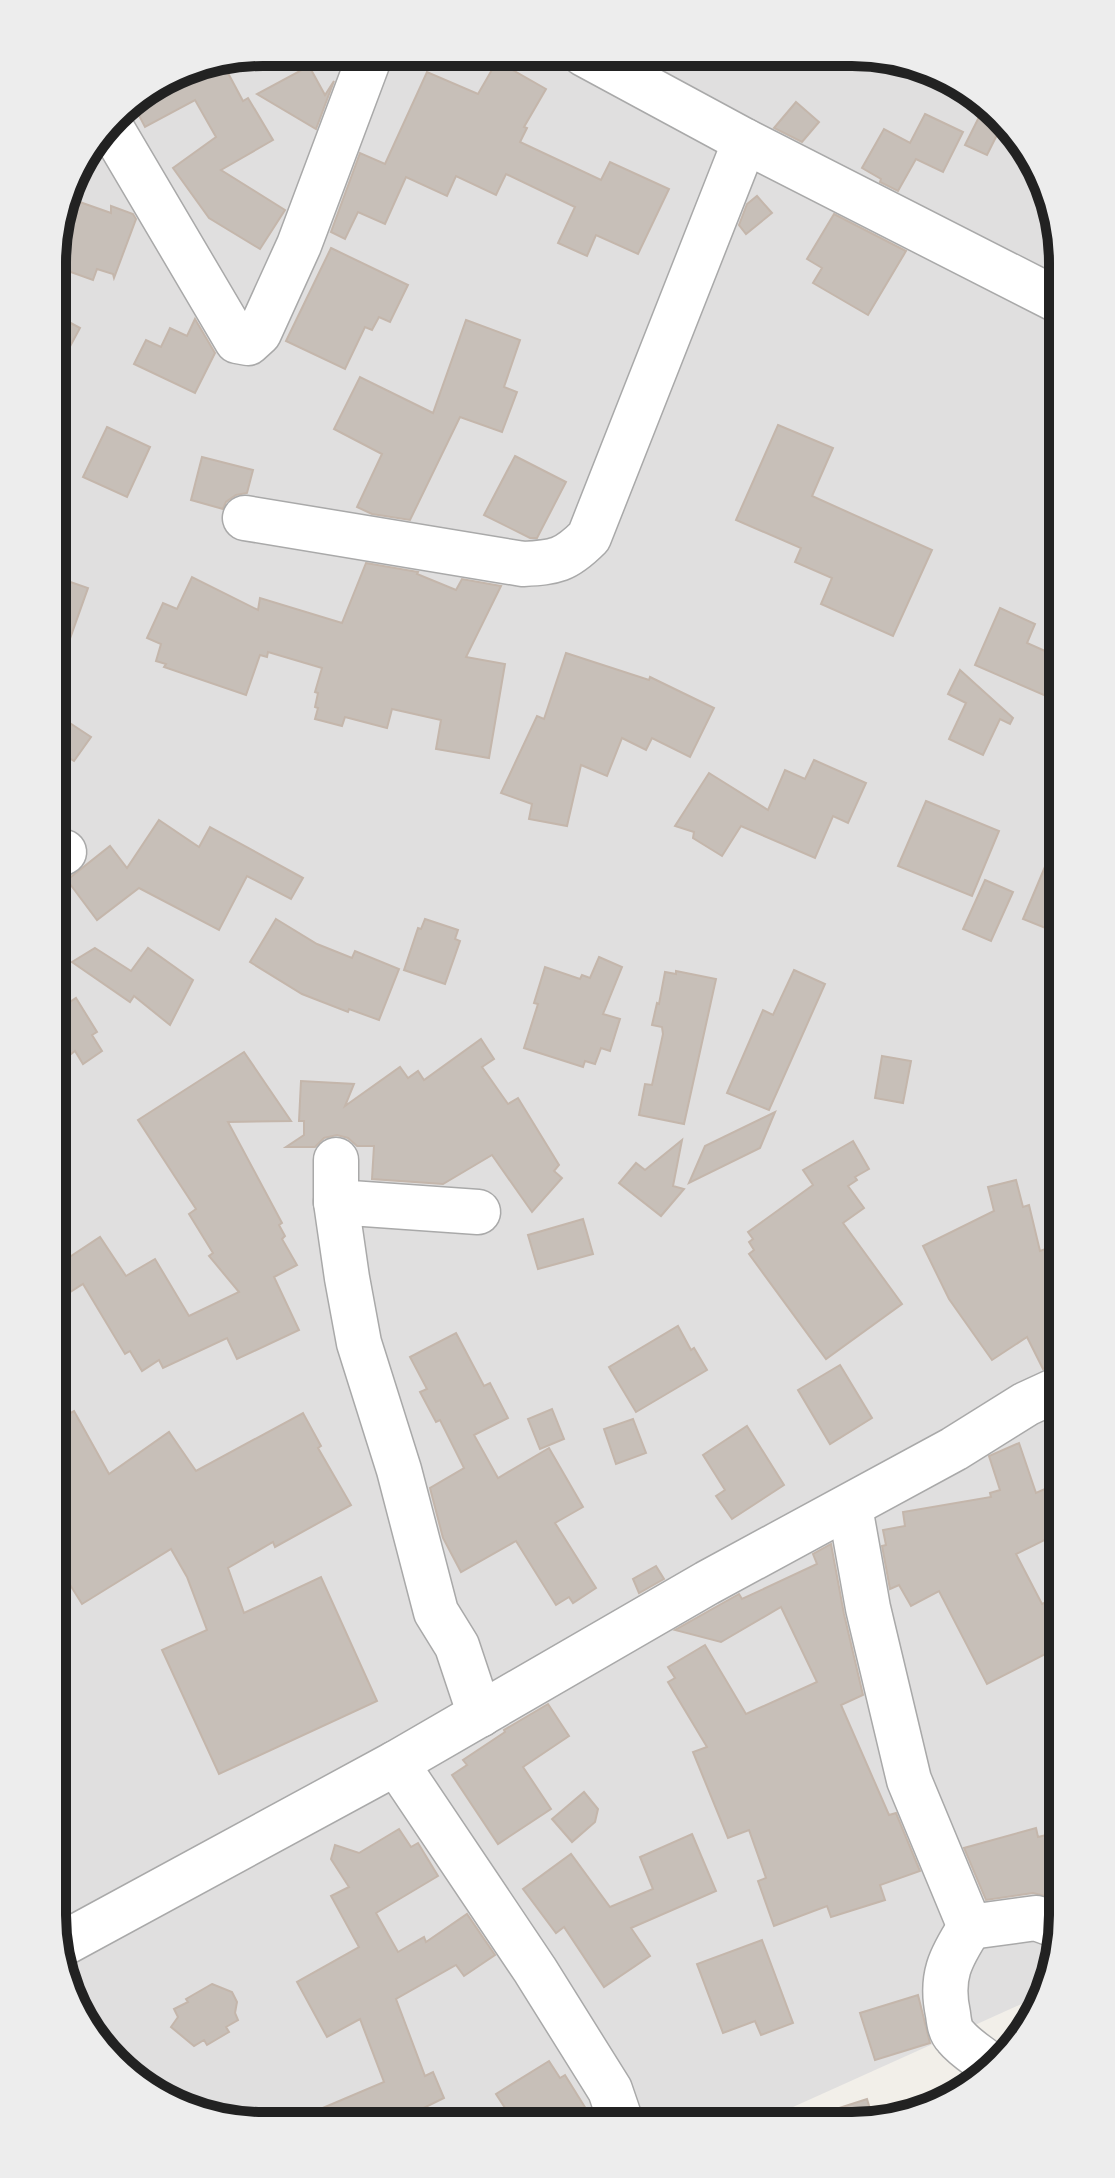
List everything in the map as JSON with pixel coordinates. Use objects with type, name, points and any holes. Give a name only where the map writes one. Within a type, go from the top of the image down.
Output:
[{"type":"street","points":[[115,133],[237,341],[248,343],[259,333],[299,245],[366,66]]},
{"type":"street","points":[[606,66],[745,141],[1049,296]]},
{"type":"street","points":[[245,518],[523,564],[557,562],[576,550],[589,537],[745,141]]},
{"type":"street","points":[[478,1212],[336,1181],[347,1278],[359,1343],[399,1470],[436,1612],[457,1646],[480,1715]]},
{"type":"street","points":[[68,1941],[396,1763],[731,1569],[850,1507],[1049,1393]]},
{"type":"street","points":[[850,1507],[868,1608],[909,1780],[970,1927]]},
{"type":"street","points":[[396,1763],[543,1983],[610,2090],[618,2112]]},
{"type":"street","points":[[984,2061],[951,2031],[943,1980],[956,1949],[970,1927],[1036,1918],[1049,1923]]},
{"type":"shaded area","points":[[250,66],[865,66],[916,76],[962,99],[1000,133],[1029,176],[1042,212],[1049,263],[1049,1928],[1039,1979],[1030,2000],[782,2112],[237,2110],[187,2097],[153,2079],[115,2045],[86,2002],[70,1954],[66,1915],[66,250],[76,199],[99,153],[143,107],[187,81]]},
{"type":"building","points":[[309,66],[325,95],[334,81],[316,129],[257,94]]},
{"type":"building","points":[[494,66],[506,66],[546,89],[524,127],[527,128],[520,142],[601,180],[610,162],[669,189],[638,254],[596,235],[587,256],[558,243],[575,207],[506,174],[496,195],[456,176],[447,196],[406,177],[385,224],[358,212],[345,239],[331,232],[360,153],[385,164],[427,72],[478,94]]},
{"type":"building","points":[[226,70],[243,101],[248,98],[273,140],[221,170],[285,210],[260,249],[209,218],[173,168],[216,137],[195,100],[145,127],[137,112],[153,99],[199,76]]},
{"type":"building","points":[[796,102],[819,122],[802,142],[774,128]]},
{"type":"building","points":[[925,114],[963,132],[943,172],[916,159],[898,191],[862,168],[884,129],[910,143]]},
{"type":"building","points":[[980,115],[999,132],[987,155],[965,145]]},
{"type":"building","points":[[757,196],[772,213],[746,234],[739,225],[747,204]]},
{"type":"building","points":[[76,201],[111,213],[111,206],[133,214],[136,219],[114,278],[113,274],[97,269],[93,280],[66,270],[66,250]]},
{"type":"building","points":[[834,214],[906,251],[868,315],[813,283],[822,268],[807,259]]},
{"type":"building","points":[[331,248],[408,285],[390,322],[379,317],[372,330],[365,327],[345,369],[286,341]]},
{"type":"building","points":[[195,319],[215,353],[195,393],[134,364],[146,340],[161,347],[170,328],[187,336]]},
{"type":"building","points":[[66,320],[80,328],[66,354]]},
{"type":"building","points":[[466,320],[520,340],[504,387],[517,392],[502,432],[460,417],[410,520],[372,514],[357,507],[382,454],[334,429],[360,377],[433,413]]},
{"type":"building","points":[[778,425],[833,448],[812,496],[932,550],[893,636],[821,604],[832,578],[795,562],[801,548],[736,520]]},
{"type":"building","points":[[107,427],[150,447],[127,497],[83,477]]},
{"type":"building","points":[[515,456],[566,482],[537,538],[530,538],[484,515]]},
{"type":"building","points":[[202,457],[253,470],[247,493],[236,495],[226,502],[223,509],[191,500]]},
{"type":"building","points":[[366,563],[418,572],[456,590],[462,579],[501,586],[466,657],[505,664],[489,758],[436,749],[441,720],[392,709],[387,728],[345,717],[342,726],[315,719],[318,693],[315,692],[322,668],[268,652],[267,657],[260,655],[246,695],[164,667],[166,664],[156,661],[161,644],[147,638],[163,603],[177,609],[192,577],[258,610],[260,598],[342,623]]},
{"type":"building","points":[[66,580],[88,588],[66,650]]},
{"type":"building","points":[[1000,608],[1035,624],[1027,643],[1049,653],[1049,697],[975,665]]},
{"type":"building","points":[[566,653],[649,680],[650,677],[714,708],[690,757],[652,738],[646,750],[622,738],[607,776],[581,765],[567,826],[529,819],[532,804],[501,793],[537,716],[544,719]]},
{"type":"building","points":[[960,670],[1013,718],[1010,724],[1000,719],[983,755],[949,739],[966,703],[948,694]]},
{"type":"building","points":[[66,721],[91,737],[74,761],[66,756]]},
{"type":"building","points":[[814,760],[866,783],[848,823],[833,816],[815,858],[741,826],[722,856],[693,838],[694,832],[675,826],[709,773],[768,810],[785,770],[805,779]]},
{"type":"building","points":[[926,801],[999,831],[972,896],[898,866]]},
{"type":"building","points":[[159,820],[199,847],[210,827],[303,878],[291,899],[247,876],[219,930],[139,888],[97,920],[67,880],[110,846],[127,868]]},
{"type":"building","points":[[1049,857],[1049,929],[1023,919]]},
{"type":"building","points":[[985,880],[1013,892],[991,941],[963,929]]},
{"type":"building","points":[[276,919],[317,944],[352,958],[355,951],[399,969],[379,1020],[302,994],[250,962]]},
{"type":"building","points":[[425,919],[458,930],[455,939],[460,941],[445,984],[404,970],[418,928],[421,929]]},
{"type":"building","points":[[95,948],[131,971],[148,948],[193,980],[170,1025],[134,996],[130,1002],[72,962]]},
{"type":"building","points":[[599,957],[622,967],[603,1014],[620,1019],[610,1051],[601,1048],[595,1064],[585,1061],[583,1067],[524,1048],[538,1004],[534,1003],[545,967],[580,979],[582,975],[590,978]]},
{"type":"building","points":[[794,970],[825,984],[769,1110],[727,1093],[763,1010],[773,1015]]},
{"type":"building","points":[[676,971],[716,979],[684,1124],[639,1115],[645,1084],[652,1085],[663,1034],[662,1027],[652,1025],[657,1003],[665,972],[676,974]]},
{"type":"building","points":[[76,998],[97,1032],[92,1035],[102,1051],[83,1064],[75,1051],[66,1058],[66,1005]]},
{"type":"building","points":[[481,1039],[494,1059],[482,1067],[508,1104],[518,1098],[559,1165],[554,1171],[562,1178],[532,1212],[492,1155],[443,1184],[372,1179],[374,1146],[357,1146],[348,1138],[337,1135],[324,1138],[315,1147],[286,1147],[304,1135],[304,1121],[299,1121],[301,1081],[354,1084],[345,1106],[400,1067],[408,1078],[418,1071],[424,1080]]},
{"type":"building","points":[[244,1052],[291,1121],[228,1122],[282,1223],[279,1225],[285,1236],[282,1239],[297,1265],[274,1277],[299,1330],[237,1359],[227,1338],[163,1368],[159,1360],[142,1371],[130,1351],[125,1354],[83,1284],[66,1295],[66,1259],[100,1237],[126,1276],[155,1259],[189,1316],[239,1292],[209,1256],[213,1253],[189,1214],[196,1209],[138,1120]]},
{"type":"building","points":[[882,1056],[911,1061],[903,1103],[875,1098]]},
{"type":"building","points":[[775,1112],[760,1148],[689,1183],[705,1146]]},
{"type":"building","points":[[682,1140],[673,1186],[684,1189],[661,1216],[619,1183],[636,1163],[645,1170]]},
{"type":"building","points":[[853,1141],[869,1169],[855,1177],[857,1180],[848,1186],[864,1208],[843,1223],[902,1304],[826,1359],[749,1254],[754,1250],[749,1242],[753,1239],[748,1232],[813,1185],[803,1170]]},
{"type":"building","points":[[1016,1180],[1023,1207],[1029,1205],[1040,1251],[1049,1248],[1049,1367],[1043,1369],[1027,1337],[992,1360],[949,1299],[923,1246],[994,1211],[988,1187]]},
{"type":"building","points":[[583,1219],[593,1254],[538,1269],[528,1235]]},
{"type":"building","points":[[678,1326],[707,1370],[636,1412],[609,1367]]},
{"type":"building","points":[[456,1333],[484,1386],[490,1383],[508,1418],[474,1435],[498,1478],[549,1448],[583,1507],[555,1523],[596,1588],[573,1603],[569,1597],[556,1605],[516,1541],[461,1572],[443,1538],[430,1488],[464,1468],[440,1420],[436,1422],[420,1392],[427,1389],[410,1357]]},
{"type":"building","points":[[840,1365],[872,1418],[830,1444],[798,1390]]},
{"type":"building","points":[[552,1409],[564,1439],[540,1449],[528,1419]]},
{"type":"building","points":[[74,1411],[109,1474],[169,1432],[196,1471],[303,1413],[321,1446],[318,1448],[351,1505],[275,1547],[273,1542],[228,1568],[244,1613],[321,1577],[377,1701],[219,1774],[162,1650],[207,1630],[187,1577],[171,1549],[82,1604],[66,1578],[66,1415]]},
{"type":"building","points":[[633,1419],[646,1453],[616,1464],[604,1429]]},
{"type":"building","points":[[747,1426],[784,1485],[732,1519],[716,1496],[725,1490],[703,1455]]},
{"type":"building","points":[[1019,1443],[1036,1493],[1047,1488],[1049,1492],[1049,1538],[1016,1554],[1042,1604],[1049,1601],[1049,1652],[987,1684],[939,1591],[911,1606],[899,1585],[890,1589],[882,1546],[886,1545],[883,1530],[905,1526],[903,1512],[991,1497],[990,1493],[1000,1490],[989,1456]]},
{"type":"building","points":[[831,1544],[863,1695],[841,1705],[889,1815],[896,1813],[920,1871],[880,1885],[885,1900],[831,1917],[827,1906],[774,1926],[758,1881],[766,1878],[749,1830],[728,1838],[693,1752],[707,1747],[668,1682],[675,1678],[668,1667],[705,1645],[746,1714],[817,1682],[781,1607],[721,1642],[675,1630],[739,1594],[742,1599],[817,1564],[813,1554]]},
{"type":"building","points":[[656,1566],[664,1579],[639,1593],[633,1579]]},
{"type":"building","points":[[548,1704],[569,1736],[523,1767],[551,1809],[498,1844],[452,1775],[467,1765],[463,1760],[504,1730]]},
{"type":"building","points":[[584,1792],[598,1809],[595,1822],[572,1842],[552,1819]]},
{"type":"building","points":[[1036,1828],[1038,1837],[1049,1834],[1049,1897],[1033,1893],[986,1900],[964,1848]]},
{"type":"building","points":[[399,1829],[411,1847],[418,1843],[438,1876],[376,1913],[398,1952],[424,1937],[426,1942],[467,1914],[495,1955],[464,1976],[456,1965],[396,1999],[425,2076],[433,2072],[444,2098],[415,2112],[313,2112],[384,2082],[360,2019],[327,2037],[297,1982],[359,1947],[331,1896],[349,1887],[331,1859],[335,1845],[359,1853]]},
{"type":"building","points":[[692,1834],[716,1891],[631,1928],[650,1956],[604,1987],[564,1927],[556,1933],[523,1889],[571,1854],[610,1907],[653,1889],[640,1857]]},
{"type":"building","points":[[762,1940],[793,2023],[761,2035],[755,2021],[723,2033],[697,1964]]},
{"type":"building","points":[[212,1984],[232,1992],[237,2002],[235,2013],[238,2020],[226,2027],[229,2032],[207,2045],[204,2040],[194,2046],[171,2027],[178,2017],[174,2009]]},
{"type":"building","points":[[918,1995],[930,2043],[875,2060],[860,2013]]},
{"type":"building","points":[[549,2061],[560,2078],[565,2075],[588,2112],[508,2112],[496,2094]]},
{"type":"building","points":[[867,2099],[871,2111],[852,2112],[827,2112]]}]
